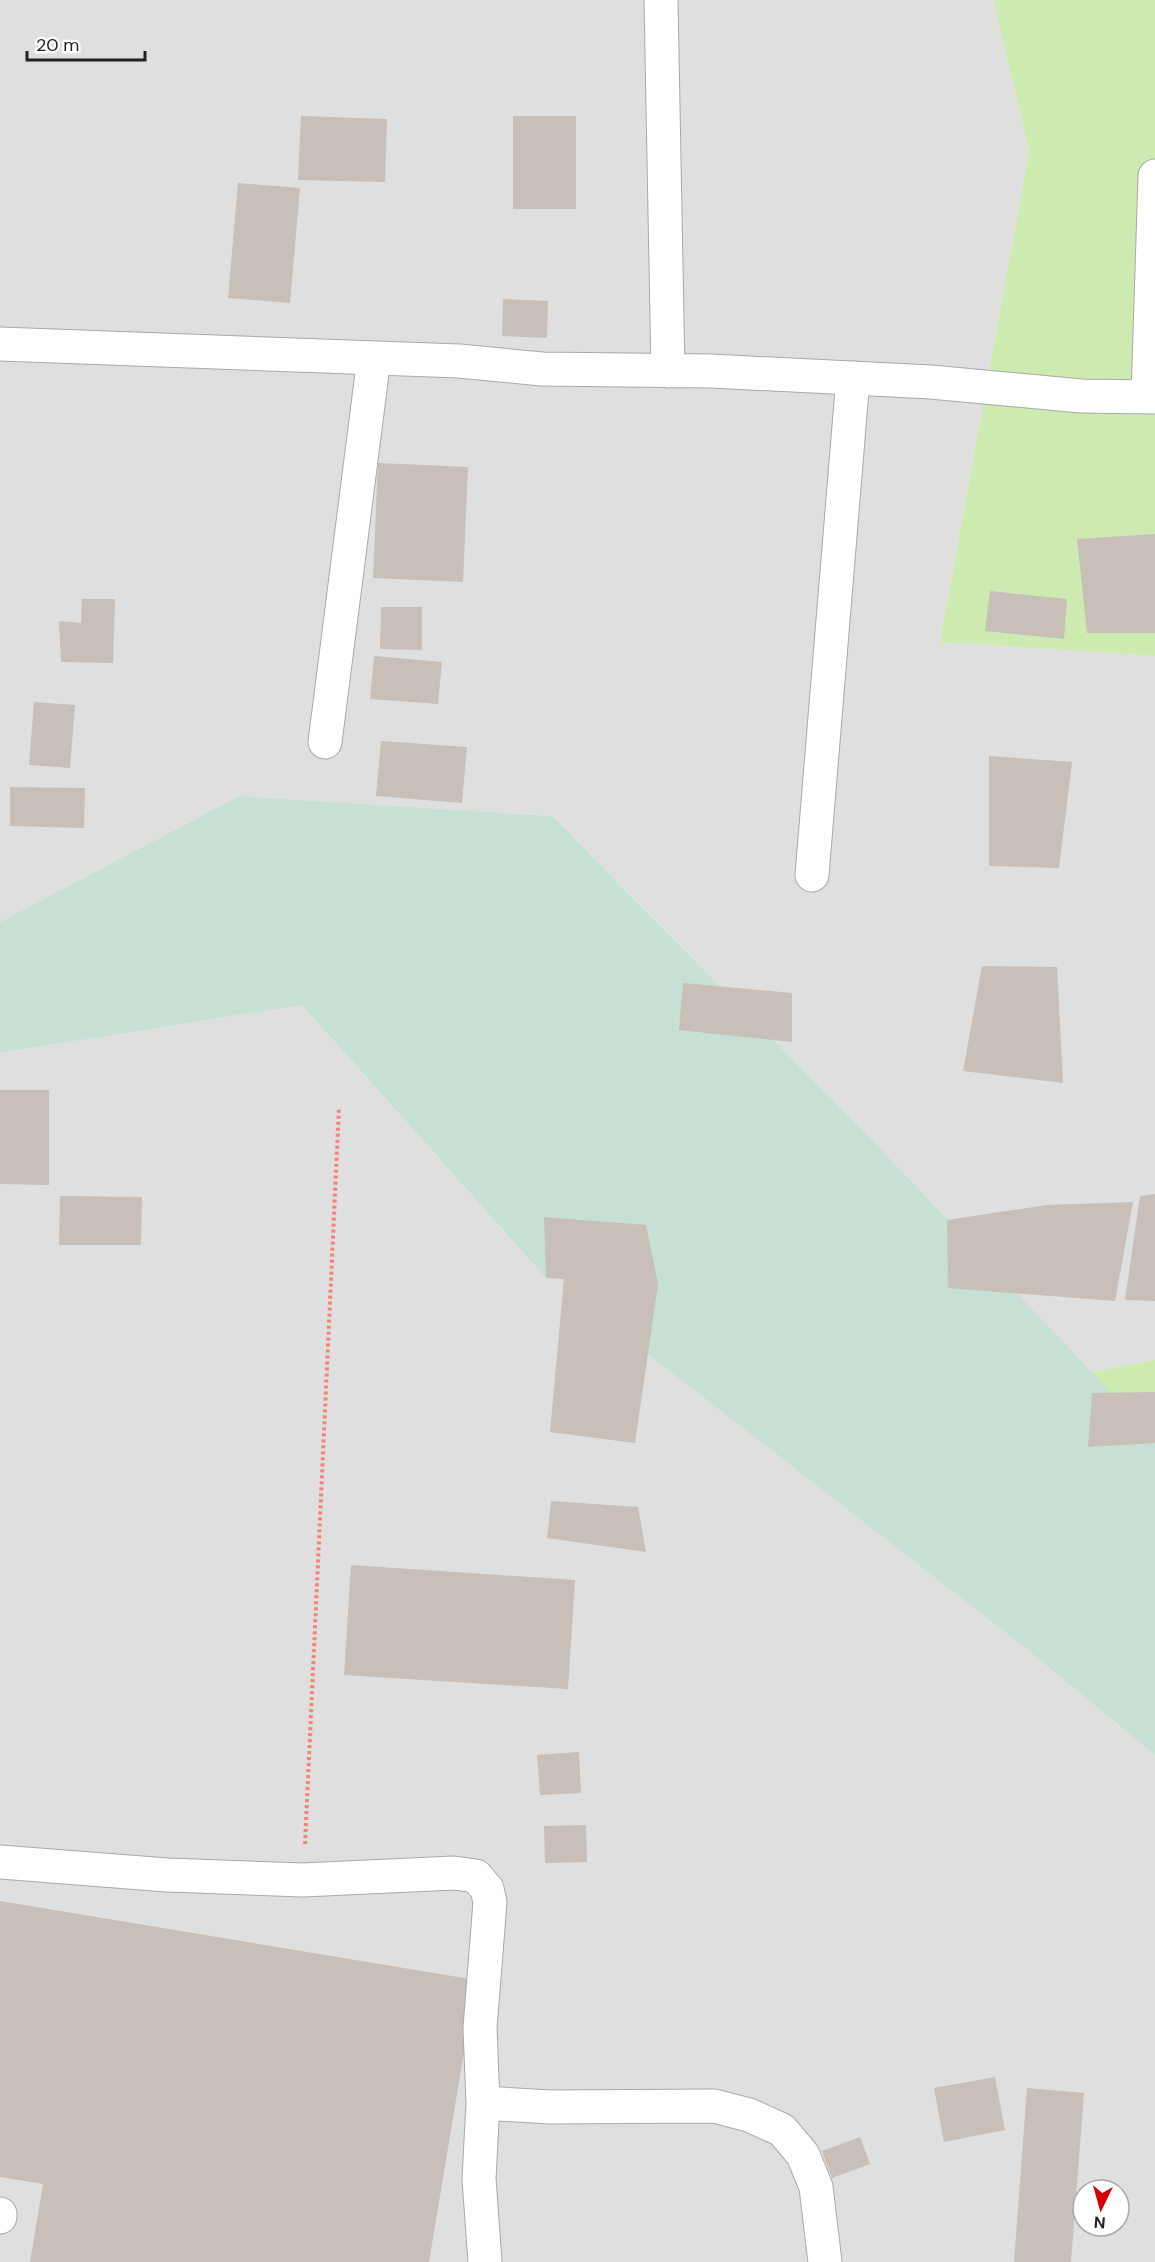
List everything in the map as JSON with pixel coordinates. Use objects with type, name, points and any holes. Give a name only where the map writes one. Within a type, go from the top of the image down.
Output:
[{"type":"street","points":[[661,0],[668,371]]},
{"type":"street","points":[[0,344],[459,361],[542,369],[853,378],[1081,396],[1151,396],[1155,176]]},
{"type":"street","points":[[325,742],[374,358]]},
{"type":"street","points":[[812,875],[853,378]]},
{"type":"street","points":[[0,1862],[167,1875],[303,1880],[454,1873],[476,1876],[487,1889],[490,1902],[480,2028],[483,2103],[479,2179],[485,2262]]},
{"type":"street","points":[[483,2103],[549,2106],[714,2106],[749,2115],[782,2130],[803,2155],[816,2187],[825,2262]]},
{"type":"path","points":[[303,1880],[339,1107]]},
{"type":"shaded area","points":[[0,0],[993,0],[1029,151],[940,642],[1155,656],[1155,1360],[1091,1372],[875,1143],[552,816],[239,796],[0,922]]},
{"type":"shaded area","points":[[302,1005],[546,1278],[565,1279],[604,1320],[1025,1648],[1155,1755],[1155,2262],[0,2262],[0,1053]]},
{"type":"green space","points":[[993,0],[1155,0],[1155,656],[940,642],[1029,151]]},
{"type":"green space","points":[[239,796],[552,816],[875,1143],[1155,1439],[1155,1755],[1025,1648],[604,1320],[565,1279],[546,1278],[302,1005],[0,1053],[0,922]]},
{"type":"green space","points":[[1155,1360],[1155,1439],[1091,1372]]},
{"type":"building","points":[[301,116],[387,119],[385,182],[298,180]]},
{"type":"building","points":[[513,116],[576,116],[576,209],[513,209]]},
{"type":"building","points":[[238,183],[300,188],[290,303],[228,298]]},
{"type":"building","points":[[503,299],[548,301],[547,338],[502,336]]},
{"type":"building","points":[[378,463],[468,467],[463,582],[373,578]]},
{"type":"building","points":[[1155,534],[1155,633],[1087,633],[1077,539]]},
{"type":"building","points":[[990,591],[1067,599],[1064,639],[985,631]]},
{"type":"building","points":[[82,599],[115,599],[113,663],[61,662],[59,621],[81,623]]},
{"type":"building","points":[[381,607],[422,607],[422,650],[380,649]]},
{"type":"building","points":[[374,656],[442,662],[438,704],[370,699]]},
{"type":"building","points":[[34,702],[75,705],[70,768],[29,765]]},
{"type":"building","points":[[381,741],[467,747],[462,803],[376,796]]},
{"type":"building","points":[[989,756],[1072,762],[1059,868],[989,866]]},
{"type":"building","points":[[10,787],[85,788],[84,828],[10,826]]},
{"type":"building","points":[[982,966],[1057,967],[1063,1083],[963,1071]]},
{"type":"building","points":[[683,983],[792,993],[792,1042],[679,1030]]},
{"type":"building","points":[[0,1090],[49,1090],[49,1185],[0,1184]]},
{"type":"building","points":[[1155,1194],[1155,1301],[1125,1300],[1140,1196]]},
{"type":"building","points":[[60,1196],[142,1197],[141,1245],[59,1245]]},
{"type":"building","points":[[1133,1202],[1115,1301],[948,1288],[947,1220],[1047,1205]]},
{"type":"building","points":[[544,1217],[646,1225],[658,1284],[635,1443],[550,1432],[564,1279],[546,1278]]},
{"type":"building","points":[[1155,1392],[1155,1443],[1088,1447],[1092,1393]]},
{"type":"building","points":[[551,1501],[638,1507],[646,1552],[547,1538]]},
{"type":"building","points":[[351,1565],[575,1580],[568,1689],[344,1675]]},
{"type":"building","points":[[579,1752],[581,1793],[540,1795],[537,1755]]},
{"type":"building","points":[[586,1825],[587,1862],[545,1863],[544,1826]]},
{"type":"building","points":[[0,1901],[476,1980],[429,2262],[30,2262],[43,2184],[0,2177]]},
{"type":"building","points":[[995,2077],[1005,2130],[944,2142],[934,2088]]},
{"type":"building","points":[[1027,2088],[1084,2093],[1077,2178],[1071,2178],[1071,2238],[1073,2238],[1071,2262],[1014,2262]]},
{"type":"building","points":[[860,2137],[870,2164],[832,2178],[822,2151]]}]
